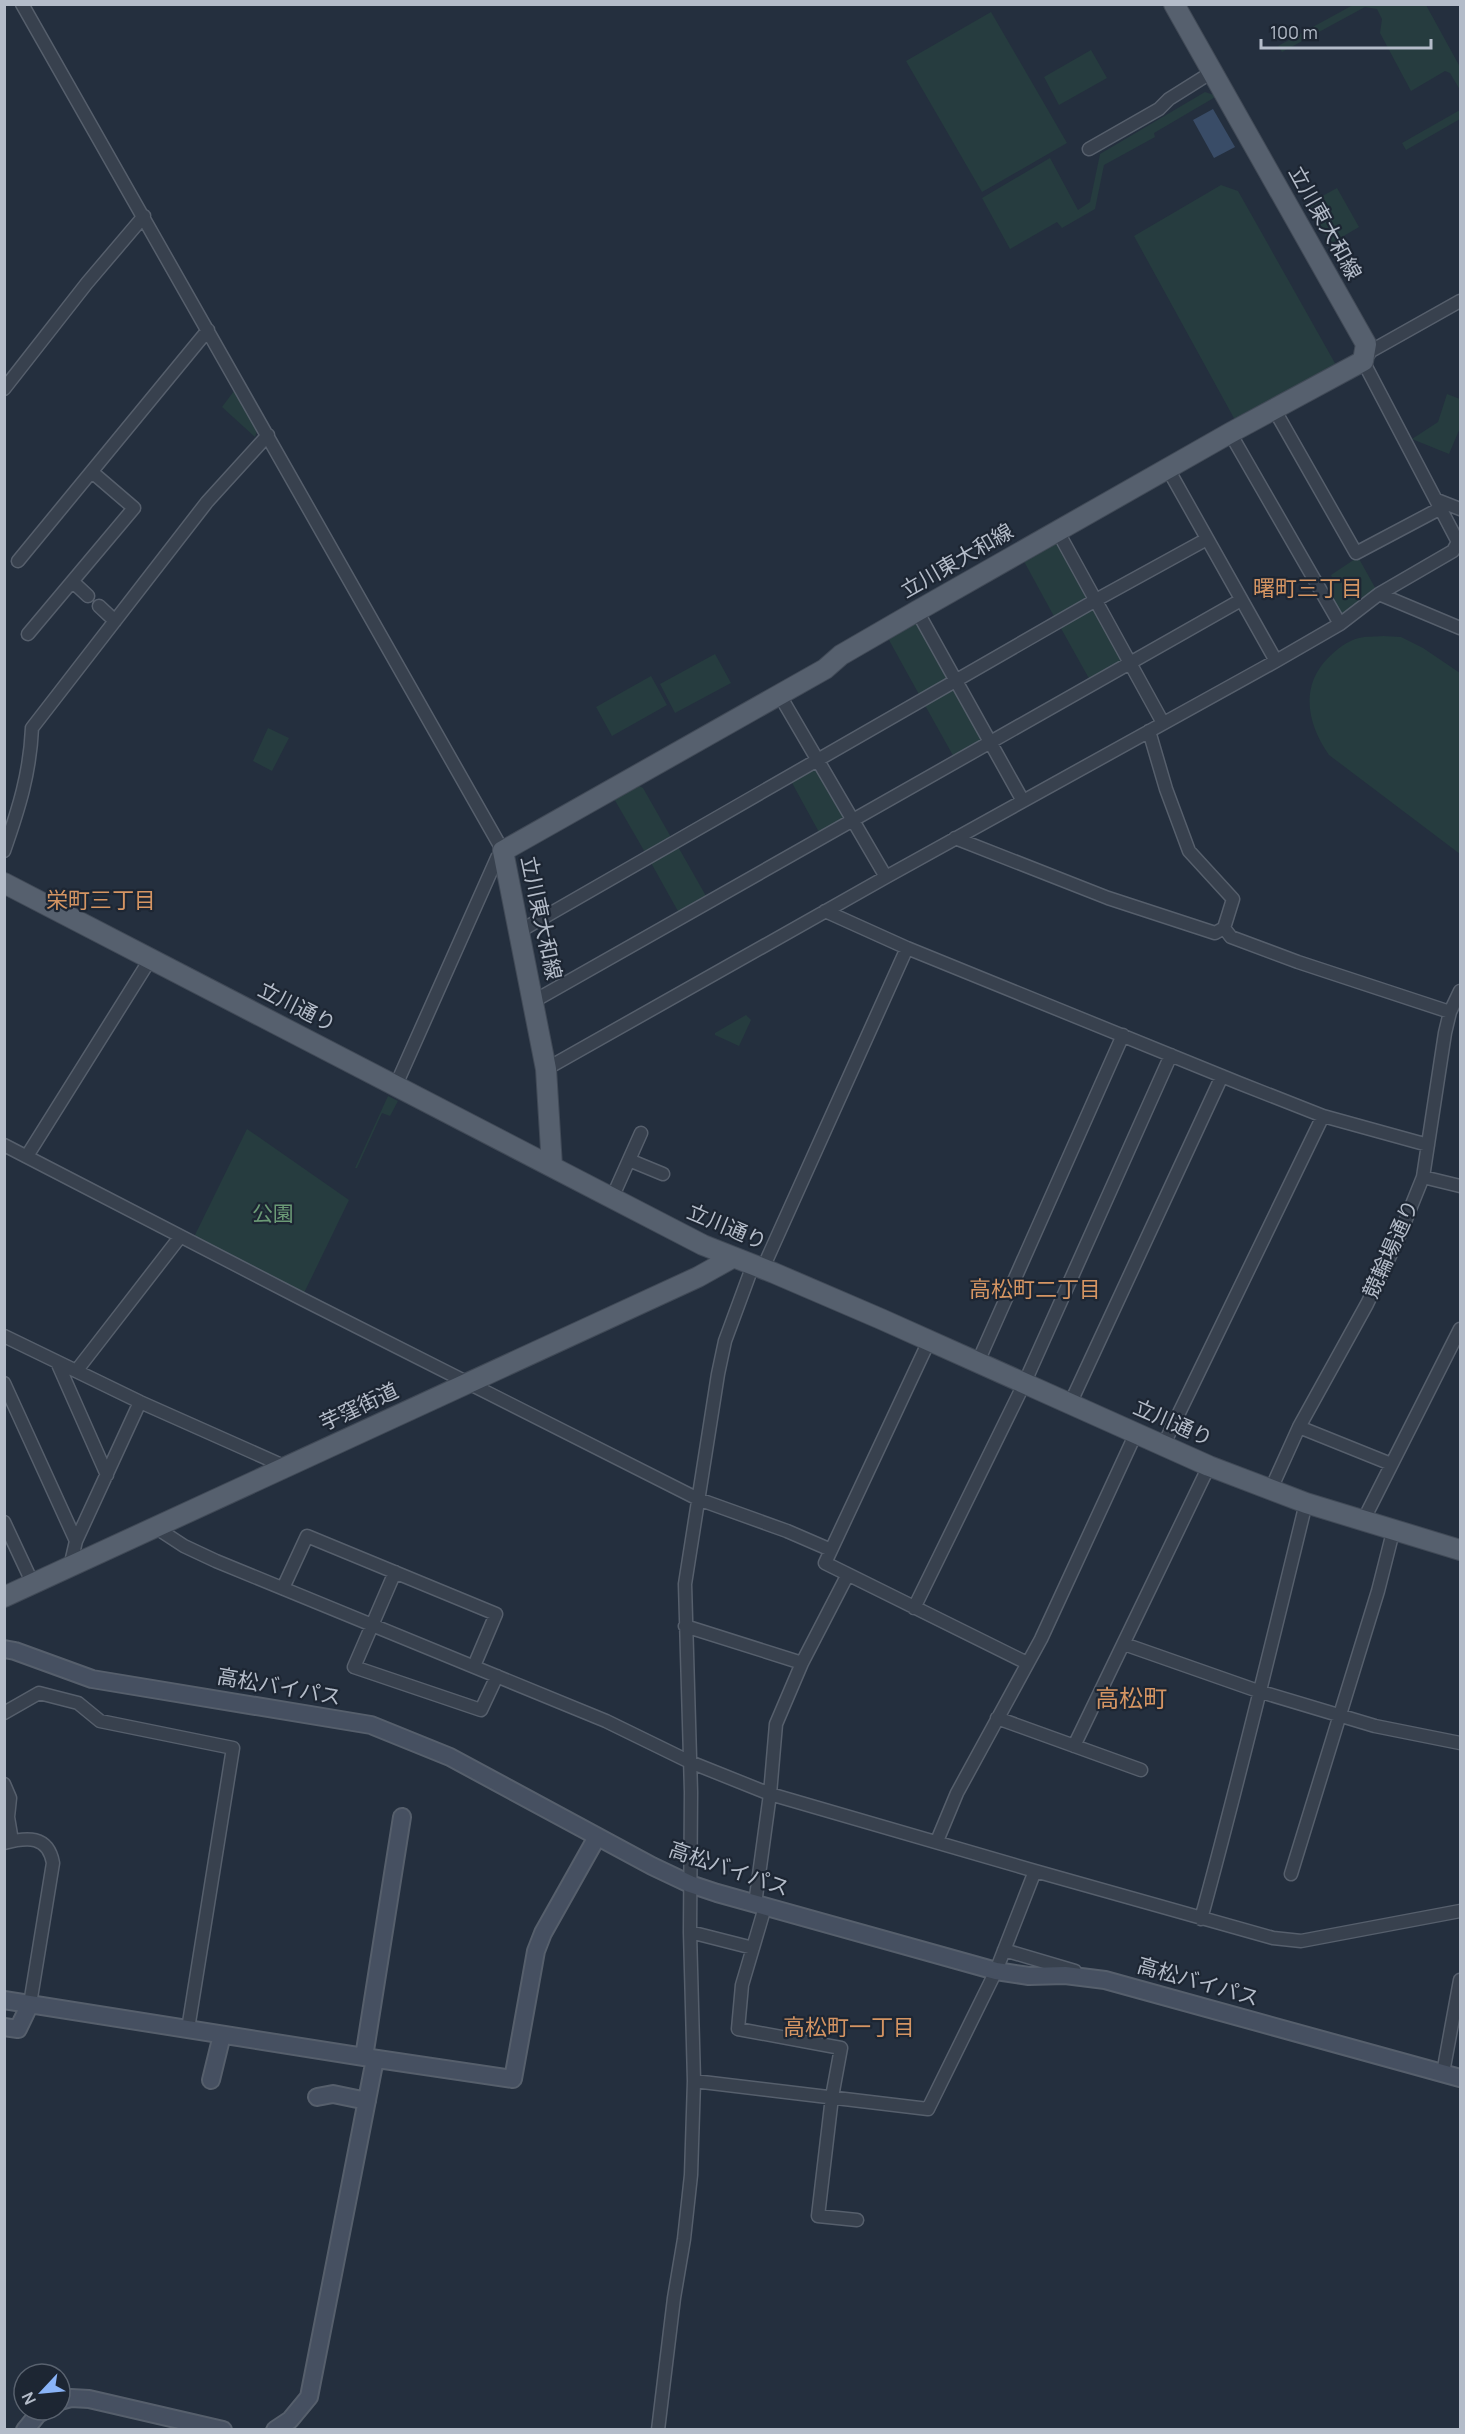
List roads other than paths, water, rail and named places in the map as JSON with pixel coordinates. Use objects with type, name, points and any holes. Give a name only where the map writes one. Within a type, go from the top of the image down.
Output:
[{"type":"main road","name":"立川東大和線","points":[[552,1166],[546,1069],[503,851],[825,669],[841,655],[917,611],[1230,433],[1363,361],[1366,344],[1174,4]]},
{"type":"main road","name":"立川通り","points":[[4,883],[396,1084],[612,1198],[732,1257],[929,1341],[1209,1466],[1306,1503],[1461,1550]]},
{"type":"main road","name":"芋窪街道","points":[[4,1597],[715,1269],[732,1257]]},
{"type":"street","points":[[22,4],[503,851],[497,858],[396,1084]]},
{"type":"street","points":[[1089,149],[1159,109],[1169,99],[1212,72]]},
{"type":"street","points":[[4,388],[87,283],[144,216]]},
{"type":"street","points":[[546,1069],[1027,798],[1276,661],[1340,624],[1378,594],[1453,551],[1458,542],[1363,361],[1371,351],[1461,301]]},
{"type":"street","points":[[18,561],[208,330]]},
{"type":"street","points":[[1274,409],[1356,554],[1439,504],[1461,509]]},
{"type":"street","points":[[1230,433],[1340,624]]},
{"type":"street","points":[[4,851],[20,806],[31,760],[32,728],[207,502],[268,435]]},
{"type":"street","points":[[1168,469],[1276,661]]},
{"type":"street","points":[[28,634],[134,508],[92,472]]},
{"type":"street","points":[[1058,531],[1163,723]]},
{"type":"street","points":[[520,931],[1095,600],[1207,539]]},
{"type":"street","points":[[73,582],[88,596]]},
{"type":"street","points":[[1378,594],[1461,628]]},
{"type":"street","points":[[534,1001],[1241,600]]},
{"type":"street","points":[[99,606],[115,621]]},
{"type":"street","points":[[917,611],[990,741],[1027,798]]},
{"type":"street","points":[[779,694],[886,877]]},
{"type":"street","points":[[956,838],[1108,898],[1215,933],[1224,928],[1233,899],[1189,851],[1166,789],[1149,731]]},
{"type":"street","points":[[825,911],[907,948],[1323,1116],[1428,1145]]},
{"type":"street","points":[[1224,928],[1231,937],[1298,962],[1450,1012]]},
{"type":"street","points":[[658,2430],[691,2175],[694,2081],[685,1584],[698,1498],[725,1341],[907,948]]},
{"type":"street","points":[[27,1156],[151,958]]},
{"type":"street","name":"競輪場通り","points":[[1271,1489],[1299,1427],[1367,1304],[1398,1239],[1423,1177],[1450,1012],[1461,991]]},
{"type":"street","points":[[977,1364],[1123,1035]]},
{"type":"street","points":[[914,1608],[1024,1384],[1171,1055]]},
{"type":"street","points":[[1070,1404],[1222,1076]]},
{"type":"street","points":[[1163,1446],[1323,1116]]},
{"type":"street","points":[[612,1198],[641,1133]]},
{"type":"street","points":[[4,1145],[180,1237],[698,1498],[831,1550]]},
{"type":"street","points":[[629,1161],[663,1174]]},
{"type":"street","points":[[1423,1177],[1461,1186]]},
{"type":"street","points":[[77,1370],[180,1237]]},
{"type":"street","points":[[1364,1519],[1461,1329]]},
{"type":"street","points":[[4,1336],[140,1402],[286,1467]]},
{"type":"street","points":[[929,1341],[825,1563],[847,1576],[1027,1663]]},
{"type":"street","points":[[57,1362],[106,1475]]},
{"type":"street","points":[[4,1383],[10,1411],[76,1540]]},
{"type":"street","points":[[70,1567],[76,1540],[140,1402]]},
{"type":"street","points":[[1299,1427],[1391,1464]]},
{"type":"street","points":[[937,1841],[957,1793],[1041,1639],[1136,1433]]},
{"type":"street","points":[[1074,1746],[1209,1466]]},
{"type":"street","points":[[1201,1919],[1244,1763],[1258,1690],[1306,1503]]},
{"type":"street","points":[[4,1522],[33,1584]]},
{"type":"street","points":[[155,1527],[184,1546],[606,1720],[690,1762],[770,1794],[1273,1938],[1301,1941],[1461,1911]]},
{"type":"street","points":[[1291,1874],[1378,1591],[1394,1528]]},
{"type":"street","points":[[283,1588],[307,1536],[495,1614],[474,1666]]},
{"type":"street","points":[[394,1572],[354,1666],[482,1710],[497,1676]]},
{"type":"street","points":[[847,1576],[802,1663],[776,1724],[761,1860],[760,1906],[753,1948],[742,1985],[738,2029],[841,2048],[832,2097],[818,2216],[856,2220]]},
{"type":"street","points":[[685,1626],[802,1663]]},
{"type":"street","points":[[1124,1644],[1258,1690],[1375,1726],[1461,1743]]},
{"type":"street","name":"高松バイパス","points":[[4,1649],[92,1679],[371,1725],[450,1756],[597,1837],[690,1884],[760,1906],[996,1971],[1029,1976],[1065,1975],[1105,1980],[1461,2078]]},
{"type":"street","points":[[4,1713],[39,1693],[78,1703],[100,1721],[233,1748],[188,2029]]},
{"type":"street","points":[[997,1718],[1141,1770]]},
{"type":"street","points":[[4,1784],[10,1798],[8,1842],[31,1838],[43,1844],[52,1855],[53,1863],[30,2004],[18,2029],[4,2027]]},
{"type":"street","points":[[275,2430],[290,2420],[309,2397],[367,2101],[370,2058],[402,1817]]},
{"type":"street","points":[[4,2000],[513,2079],[536,1952],[543,1933],[597,1837]]},
{"type":"street","points":[[694,2081],[928,2109],[996,1971],[1035,1871]]},
{"type":"street","points":[[690,1932],[753,1948]]},
{"type":"street","points":[[1004,1950],[1105,1980]]},
{"type":"street","points":[[1443,2073],[1461,1980]]},
{"type":"street","points":[[211,2080],[222,2035]]},
{"type":"street","points":[[317,2097],[333,2094],[367,2101]]},
{"type":"street","points":[[72,2398],[89,2399],[223,2430]]},
{"type":"water","points":[[1213,109],[1235,147],[1214,158],[1193,120]]},
{"type":"district","name":"曙町三丁目","points":[[1308,588]]},
{"type":"district","name":"栄町三丁目","points":[[101,900]]},
{"type":"district","name":"高松町二丁目","points":[[1035,1289]]},
{"type":"district","name":"高松町","points":[[1131,1699]]},
{"type":"district","name":"高松町一丁目","points":[[849,2027]]},
{"type":"park label","name":"公園","points":[[273,1214]]}]
